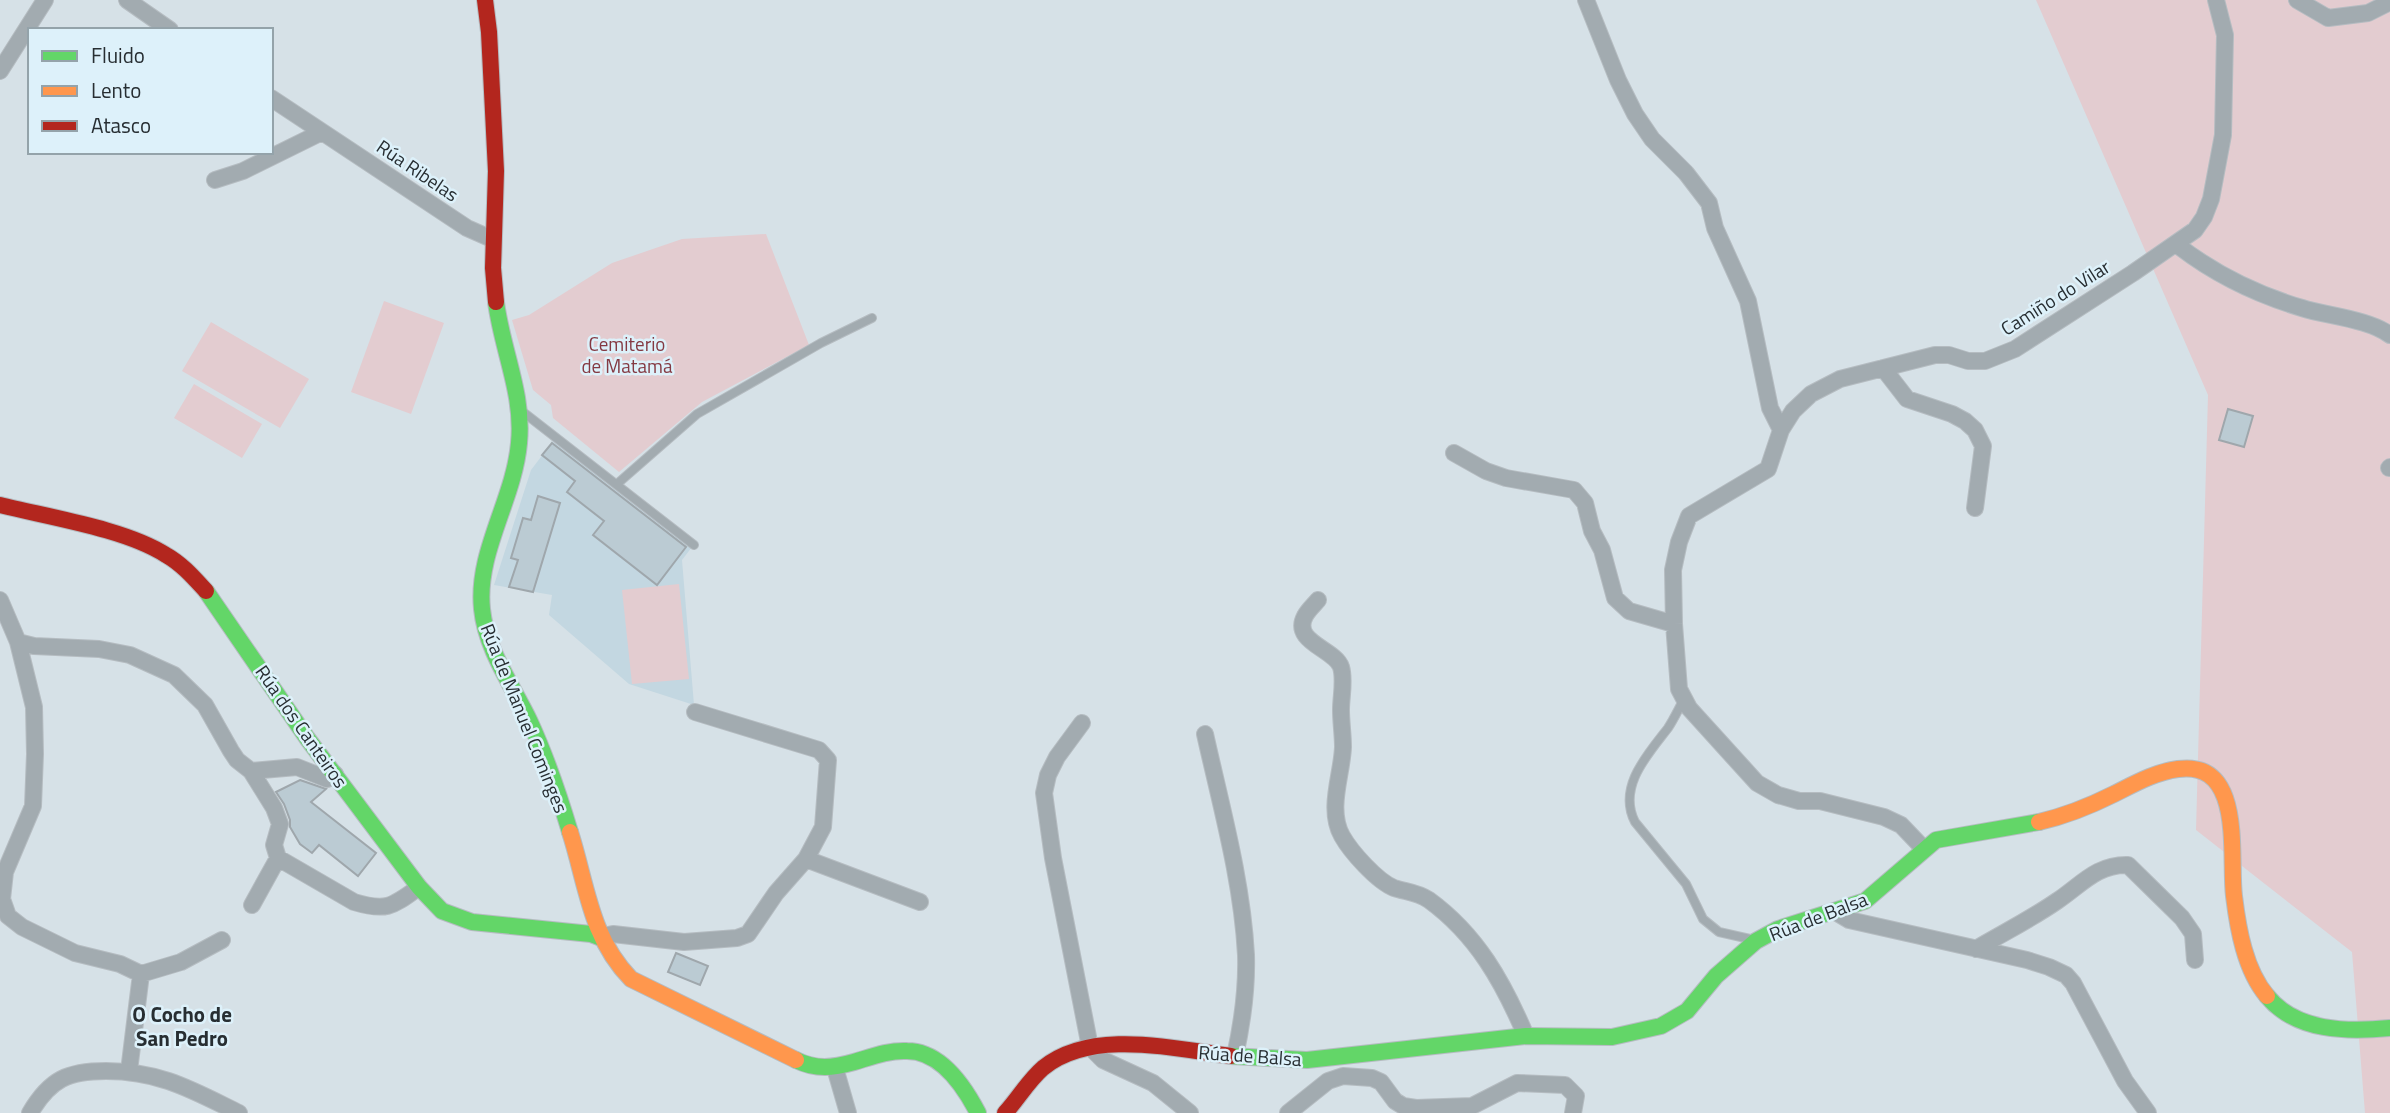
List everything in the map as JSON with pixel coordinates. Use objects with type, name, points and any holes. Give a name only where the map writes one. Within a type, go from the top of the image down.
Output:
[{"type":"street","points":[[0,71],[45,0]]},
{"type":"street","points":[[127,0],[167,28]]},
{"type":"street","points":[[485,0],[498,0]]},
{"type":"street","name":"Rúa de Manuel Cominges","points":[[485,0],[489,24],[496,161],[496,203],[492,239],[494,288],[497,317],[521,410],[519,447],[489,557],[482,589],[482,611],[496,651],[532,726],[574,842],[599,937],[616,965],[631,979],[798,1062],[815,1068],[835,1068]]},
{"type":"street","points":[[1586,0],[1618,80],[1635,114],[1652,139],[1686,173],[1709,202],[1715,228],[1748,301],[1770,408],[1782,430]]},
{"type":"street","name":"Camiño do Vilar","points":[[1923,848],[1901,825],[1884,817],[1778,795],[1749,773],[1689,708],[1679,689],[1674,625],[1673,570],[1679,542],[1689,516],[1768,469],[1782,430],[1793,411],[1811,394],[1840,379],[1935,355],[1985,361],[2015,349],[2195,230],[2211,199],[2223,135],[2225,35],[2216,0]]},
{"type":"street","points":[[2297,0],[2328,18],[2368,13],[2390,2]]},
{"type":"street","name":"Rúa Ribelas","points":[[273,99],[467,228],[492,239]]},
{"type":"street","points":[[215,180],[243,171],[322,132]]},
{"type":"street","points":[[2176,244],[2221,275],[2265,296],[2384,330],[2390,335]]},
{"type":"street","points":[[1884,368],[1907,399],[1952,414],[1975,430],[1983,446],[1975,508]]},
{"type":"street","points":[[1454,453],[1486,471],[1506,478],[1574,490],[1585,503],[1615,598],[1629,611],[1674,625]]},
{"type":"street","name":"Rúa dos Canteiros","points":[[0,505],[121,535],[145,543],[177,562],[212,598],[307,738],[419,887],[442,911],[472,922],[599,937]]},
{"type":"street","points":[[0,600],[16,639],[34,706],[33,806],[5,872],[2,899],[8,916],[75,953],[120,964],[141,974],[181,962],[222,940]]},
{"type":"street","points":[[1318,600],[1304,617],[1303,625],[1304,633],[1310,641],[1332,654],[1342,668],[1343,747],[1335,811],[1341,835],[1384,882],[1426,899],[1471,937],[1488,961],[1526,1036]]},
{"type":"street","points":[[0,624],[16,639],[34,646],[107,650],[130,655],[164,670],[186,684],[205,705],[237,760],[251,771],[279,818],[274,845],[278,858],[345,898],[367,906],[396,905],[419,887]]},
{"type":"street","points":[[599,937],[613,933],[684,942],[737,939],[748,934],[776,892],[806,859],[823,827],[828,760],[819,750],[695,712]]},
{"type":"street","points":[[1082,723],[1048,775],[1044,793],[1053,858],[1090,1047],[1103,1060],[1153,1083],[1190,1113]]},
{"type":"street","points":[[1205,734],[1229,844],[1244,932],[1245,981],[1235,1056]]},
{"type":"street","points":[[251,771],[297,767],[327,779],[335,774]]},
{"type":"street","name":"Rúa de Balsa","points":[[1005,1113],[1034,1077],[1052,1062],[1090,1047],[1135,1044],[1280,1061],[1526,1036],[1612,1037],[1661,1026],[1686,1011],[1716,976],[1756,941],[1778,929],[1854,906],[1876,893],[1923,848],[1936,840],[2055,818],[2086,808],[2166,770],[2184,768],[2200,770],[2218,783],[2226,801],[2231,823],[2236,914],[2251,968],[2260,988],[2285,1013],[2304,1022],[2341,1030],[2390,1028]]},
{"type":"street","points":[[252,905],[278,858]]},
{"type":"street","points":[[806,859],[920,902]]},
{"type":"street","points":[[1976,949],[2058,901],[2093,873],[2108,866],[2129,865],[2182,918],[2193,934],[2194,960]]},
{"type":"street","points":[[1834,911],[1849,920],[2038,963],[2066,975],[2082,995],[2125,1081],[2148,1113]]},
{"type":"street","points":[[129,1071],[141,974]]},
{"type":"street","points":[[848,1113],[835,1068],[884,1054],[912,1051],[922,1054],[953,1076],[968,1094],[978,1113]]},
{"type":"street","points":[[1353,1055],[1355,1062],[1376,1072],[1395,1101],[1403,1106],[1472,1106],[1517,1083],[1527,1082],[1565,1085],[1576,1096],[1573,1113]]},
{"type":"street","points":[[30,1113],[60,1078],[72,1073],[129,1071],[164,1078],[239,1113]]},
{"type":"street","points":[[1288,1113],[1335,1077],[1372,1078],[1381,1082]]},
{"type":"lane","points":[[617,484],[697,414],[821,343],[872,318]]},
{"type":"lane","points":[[521,410],[694,545]]},
{"type":"lane","points":[[1684,699],[1670,725],[1637,771],[1631,789],[1630,814],[1686,884],[1703,919],[1719,932],[1756,941]]},
{"type":"shaded area","points":[[553,441],[692,547],[682,560],[694,705],[629,684],[549,615],[552,595],[494,585],[531,470]]},
{"type":"green space","points":[[2036,0],[2390,0],[2390,1113],[2365,1113],[2352,952],[2196,830],[2208,395]]},
{"type":"green space","name":"Cemiterio de Matamá","points":[[766,234],[809,345],[702,402],[619,472],[553,418],[551,405],[533,390],[512,320],[529,315],[612,263],[682,239]]},
{"type":"green space","points":[[384,301],[444,323],[411,414],[351,392]]},
{"type":"green space","points":[[211,322],[309,379],[280,428],[182,371]]},
{"type":"green space","points":[[194,384],[262,424],[242,458],[174,418]]},
{"type":"green space","points":[[679,584],[689,679],[632,684],[622,590]]},
{"type":"building","points":[[2228,409],[2253,416],[2244,447],[2219,440]]},
{"type":"building","points":[[552,443],[686,547],[657,585],[593,535],[604,521],[567,492],[575,481],[542,455]]},
{"type":"building","points":[[538,496],[560,503],[533,592],[509,587],[518,560],[511,558],[523,518],[531,520]]},
{"type":"building","points":[[300,780],[326,789],[311,802],[376,853],[358,876],[319,845],[312,853],[300,844],[290,827],[284,804],[276,792]]},
{"type":"building","points":[[676,953],[708,966],[700,985],[668,972]]},
{"type":"traffic: fast","points":[[496,302],[516,390],[520,425],[516,464],[485,567],[482,609],[494,653],[536,735],[570,832]]},
{"type":"traffic: fast","points":[[206,591],[307,738],[419,887],[442,911],[472,922],[599,937]]},
{"type":"traffic: fast","points":[[1231,1056],[1307,1060],[1526,1036],[1612,1037],[1661,1026],[1687,1011],[1716,976],[1756,941],[1778,929],[1865,901],[1936,840],[2039,822]]},
{"type":"traffic: fast","points":[[2267,996],[2279,1008],[2308,1023],[2340,1029],[2390,1028]]},
{"type":"traffic: fast","points":[[796,1060],[818,1067],[832,1067],[880,1054],[907,1051],[919,1053],[941,1063],[950,1072],[978,1113]]},
{"type":"traffic: slow","points":[[2039,822],[2077,810],[2169,771],[2199,770],[2214,779],[2224,795],[2229,814],[2234,896],[2240,935],[2253,974],[2267,996]]},
{"type":"traffic: slow","points":[[570,832],[598,928],[617,963],[631,979],[796,1060]]},
{"type":"traffic: jam","points":[[485,0],[496,171],[493,268],[496,302]]},
{"type":"traffic: jam","points":[[0,505],[130,538],[166,555],[206,591]]},
{"type":"traffic: jam","points":[[1005,1113],[1043,1068],[1063,1056],[1085,1048],[1134,1044],[1231,1056]]},
{"type":"district","name":"O Cocho de San Pedro","points":[[182,1026]]}]
